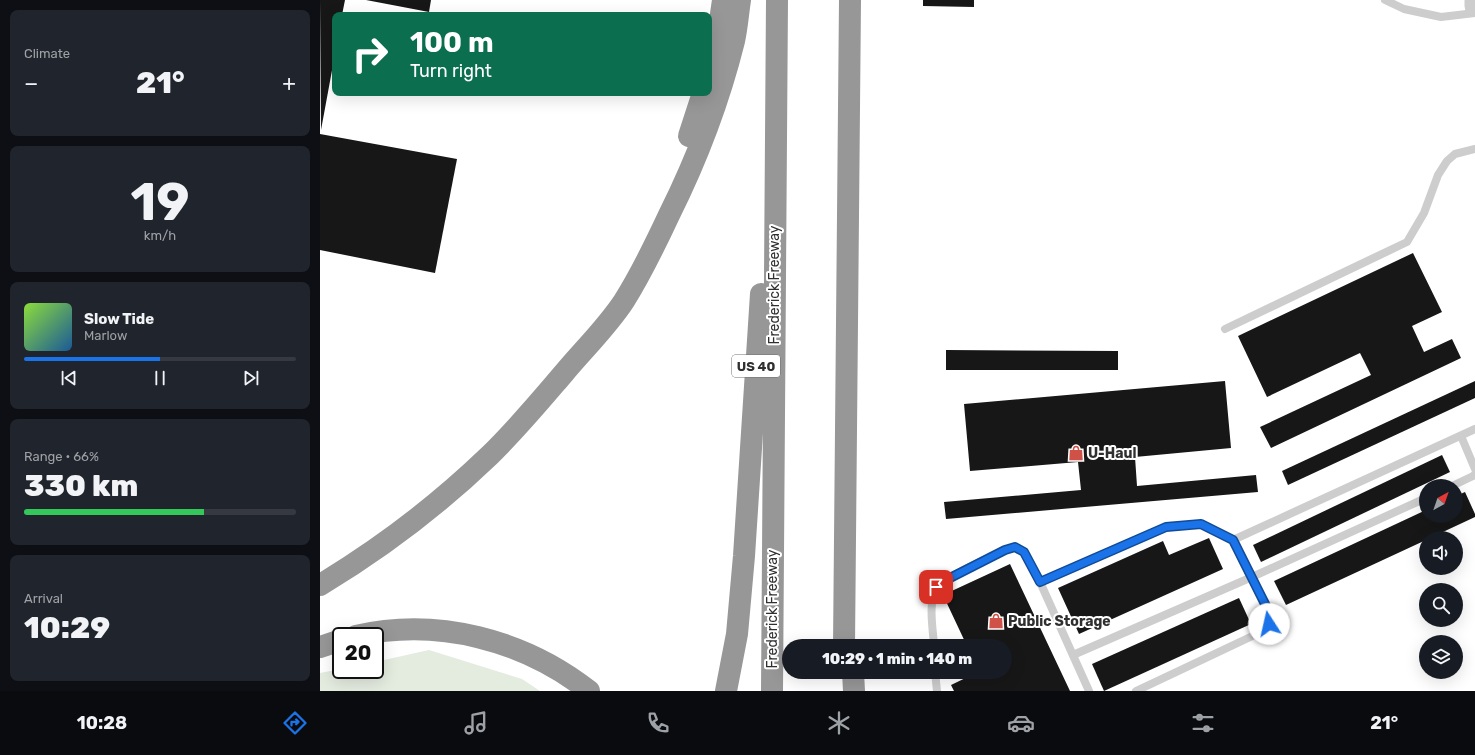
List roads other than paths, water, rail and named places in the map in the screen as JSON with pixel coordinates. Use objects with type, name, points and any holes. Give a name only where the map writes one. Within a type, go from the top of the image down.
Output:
[{"type":"highway","points":[[712,58],[718,35],[723,0]]},
{"type":"highway","points":[[320,585],[346,569],[400,531],[448,493],[490,456],[531,412],[606,325],[623,302],[651,253],[685,184],[714,111],[734,39],[740,0]]},
{"type":"highway","name":"Frederick Freeway","points":[[772,691],[777,0]]},
{"type":"highway","points":[[844,639],[850,0]]},
{"type":"highway","name":"US 40","points":[[726,691],[737,634],[744,556],[776,39]]},
{"type":"highway","points":[[606,325],[616,294],[674,177],[702,96]]},
{"type":"highway","points":[[845,575],[850,639]]},
{"type":"highway","points":[[384,631],[442,631],[470,635],[498,642],[525,652],[550,664],[589,691]]},
{"type":"highway","points":[[320,647],[332,643]]},
{"type":"highway","points":[[844,679],[844,691]]},
{"type":"highway","points":[[853,679],[854,691]]},
{"type":"street","points":[[1475,0],[1475,6]]},
{"type":"lane","points":[[1385,0],[1404,9],[1441,17],[1475,14]]},
{"type":"lane","points":[[1224,329],[1407,242],[1424,214],[1438,175],[1447,161],[1455,154],[1475,149]]},
{"type":"lane","points":[[1233,540],[1475,429]]},
{"type":"lane","points":[[1461,436],[1475,469]]},
{"type":"lane","points":[[1463,481],[1475,474]]},
{"type":"lane","points":[[1073,655],[1252,577],[1419,501]]},
{"type":"lane","points":[[1040,582],[1166,527],[1201,524],[1233,540],[1271,616],[1269,624],[1263,631],[1136,691]]},
{"type":"lane","points":[[934,639],[932,604],[936,587],[946,580],[1005,550],[1015,547],[1024,552],[1040,582],[1089,691]]},
{"type":"lane","points":[[935,679],[936,691]]},
{"type":"place","name":"U-Haul","points":[[1076,453]]},
{"type":"place","name":"Public Storage","points":[[996,621]]}]
